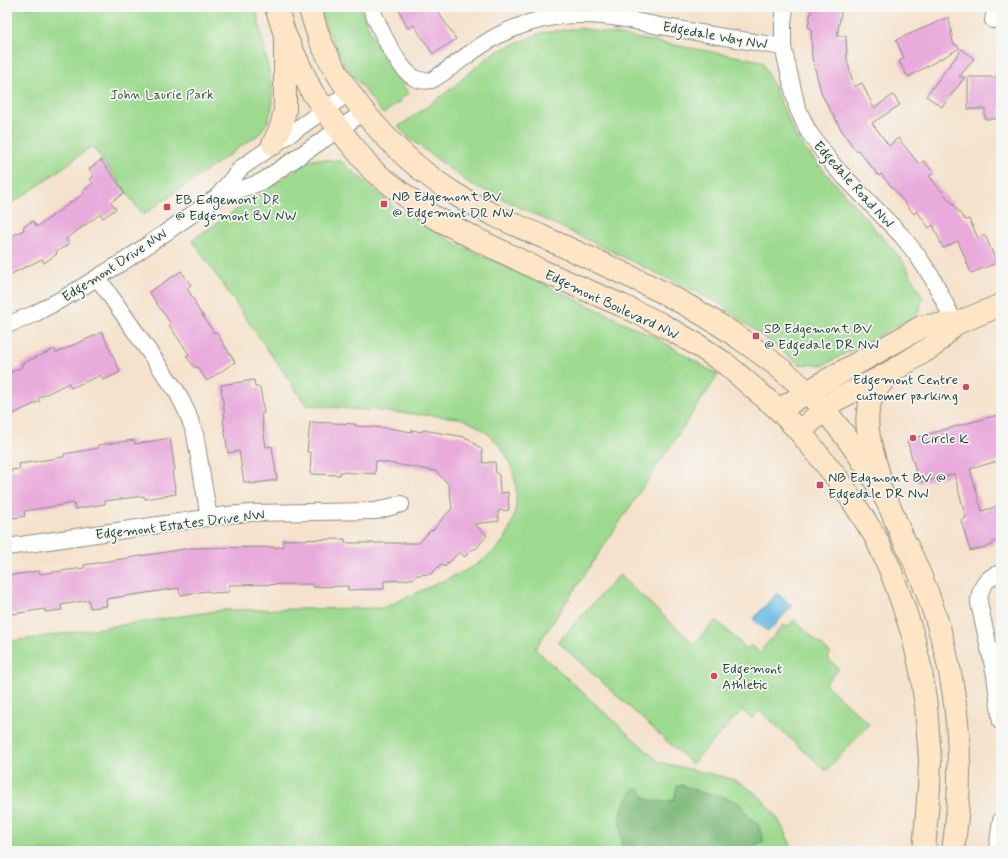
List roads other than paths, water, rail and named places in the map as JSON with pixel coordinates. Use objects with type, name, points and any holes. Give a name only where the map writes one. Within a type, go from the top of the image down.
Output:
[{"type":"main road","name":"Edgemont Boulevard NW","points":[[276,7],[285,35],[312,92],[324,110],[373,171],[432,216],[535,268],[659,323],[696,344],[727,365],[779,410],[800,432],[841,483],[875,536],[890,569],[913,636],[921,671],[928,733],[929,787],[924,851]]},
{"type":"main road","points":[[309,7],[320,39],[350,92],[364,112],[411,161],[454,193],[492,214],[664,292],[705,315],[741,338],[764,356],[808,393],[824,409],[863,461],[886,499],[926,587],[944,644],[952,678],[957,712],[960,761],[958,816],[954,851]]},
{"type":"main road","points":[[273,144],[281,127],[285,110],[285,35]]},
{"type":"main road","points":[[779,410],[923,326],[955,324],[1001,305]]},
{"type":"main road","points":[[800,432],[824,409],[836,400],[889,373],[933,346],[955,324]]},
{"type":"main road","points":[[886,499],[871,448],[867,421],[868,409],[873,395],[889,373]]},
{"type":"street","name":"Edgedale Way NW","points":[[372,7],[381,31],[402,67],[414,78],[423,81],[432,80],[481,44],[504,32],[533,21],[561,16],[601,16],[783,47]]},
{"type":"street","name":"Edgedale Road NW","points":[[785,7],[783,47],[797,107],[808,131],[833,164],[902,236],[917,255],[933,279],[955,324]]},
{"type":"street","name":"Edgemont Drive NW","points":[[7,325],[34,314],[98,278],[217,197],[241,168],[273,144],[350,92]]},
{"type":"street","name":"Edgemont Drive NW","points":[[217,197],[253,186],[260,182],[364,112]]},
{"type":"street","points":[[98,278],[177,392],[187,412],[195,434],[209,518]]},
{"type":"street","name":"Edgemont Estates Drive NW","points":[[7,547],[251,513],[376,511],[401,504]]},
{"type":"street","points":[[1001,573],[986,580],[979,596],[979,603],[995,675],[1001,722]]},
{"type":"street","points":[[997,851],[1001,820]]},
{"type":"water","points":[[777,593],[792,606],[768,632],[753,619]]},
{"type":"place","name":"NB Edgemont BV @ Edgemont DR NW","points":[[384,204]]},
{"type":"place","name":"EB Edgemont DR @ Edgemont BV NW","points":[[167,207]]},
{"type":"place","name":"SB Edgemont BV @ Edgedale DR NW","points":[[756,336]]},
{"type":"place","name":"Edgemont Centre customer parking","points":[[966,387]]},
{"type":"place","name":"Circle K","points":[[913,438]]},
{"type":"place","name":"NB Edgmont BV @ Edgedale DR NW","points":[[820,485]]},
{"type":"place","name":"Edgemont Athletic","points":[[714,676]]},
{"type":"park label","name":"John Laurie Park","points":[[162,94]]}]
